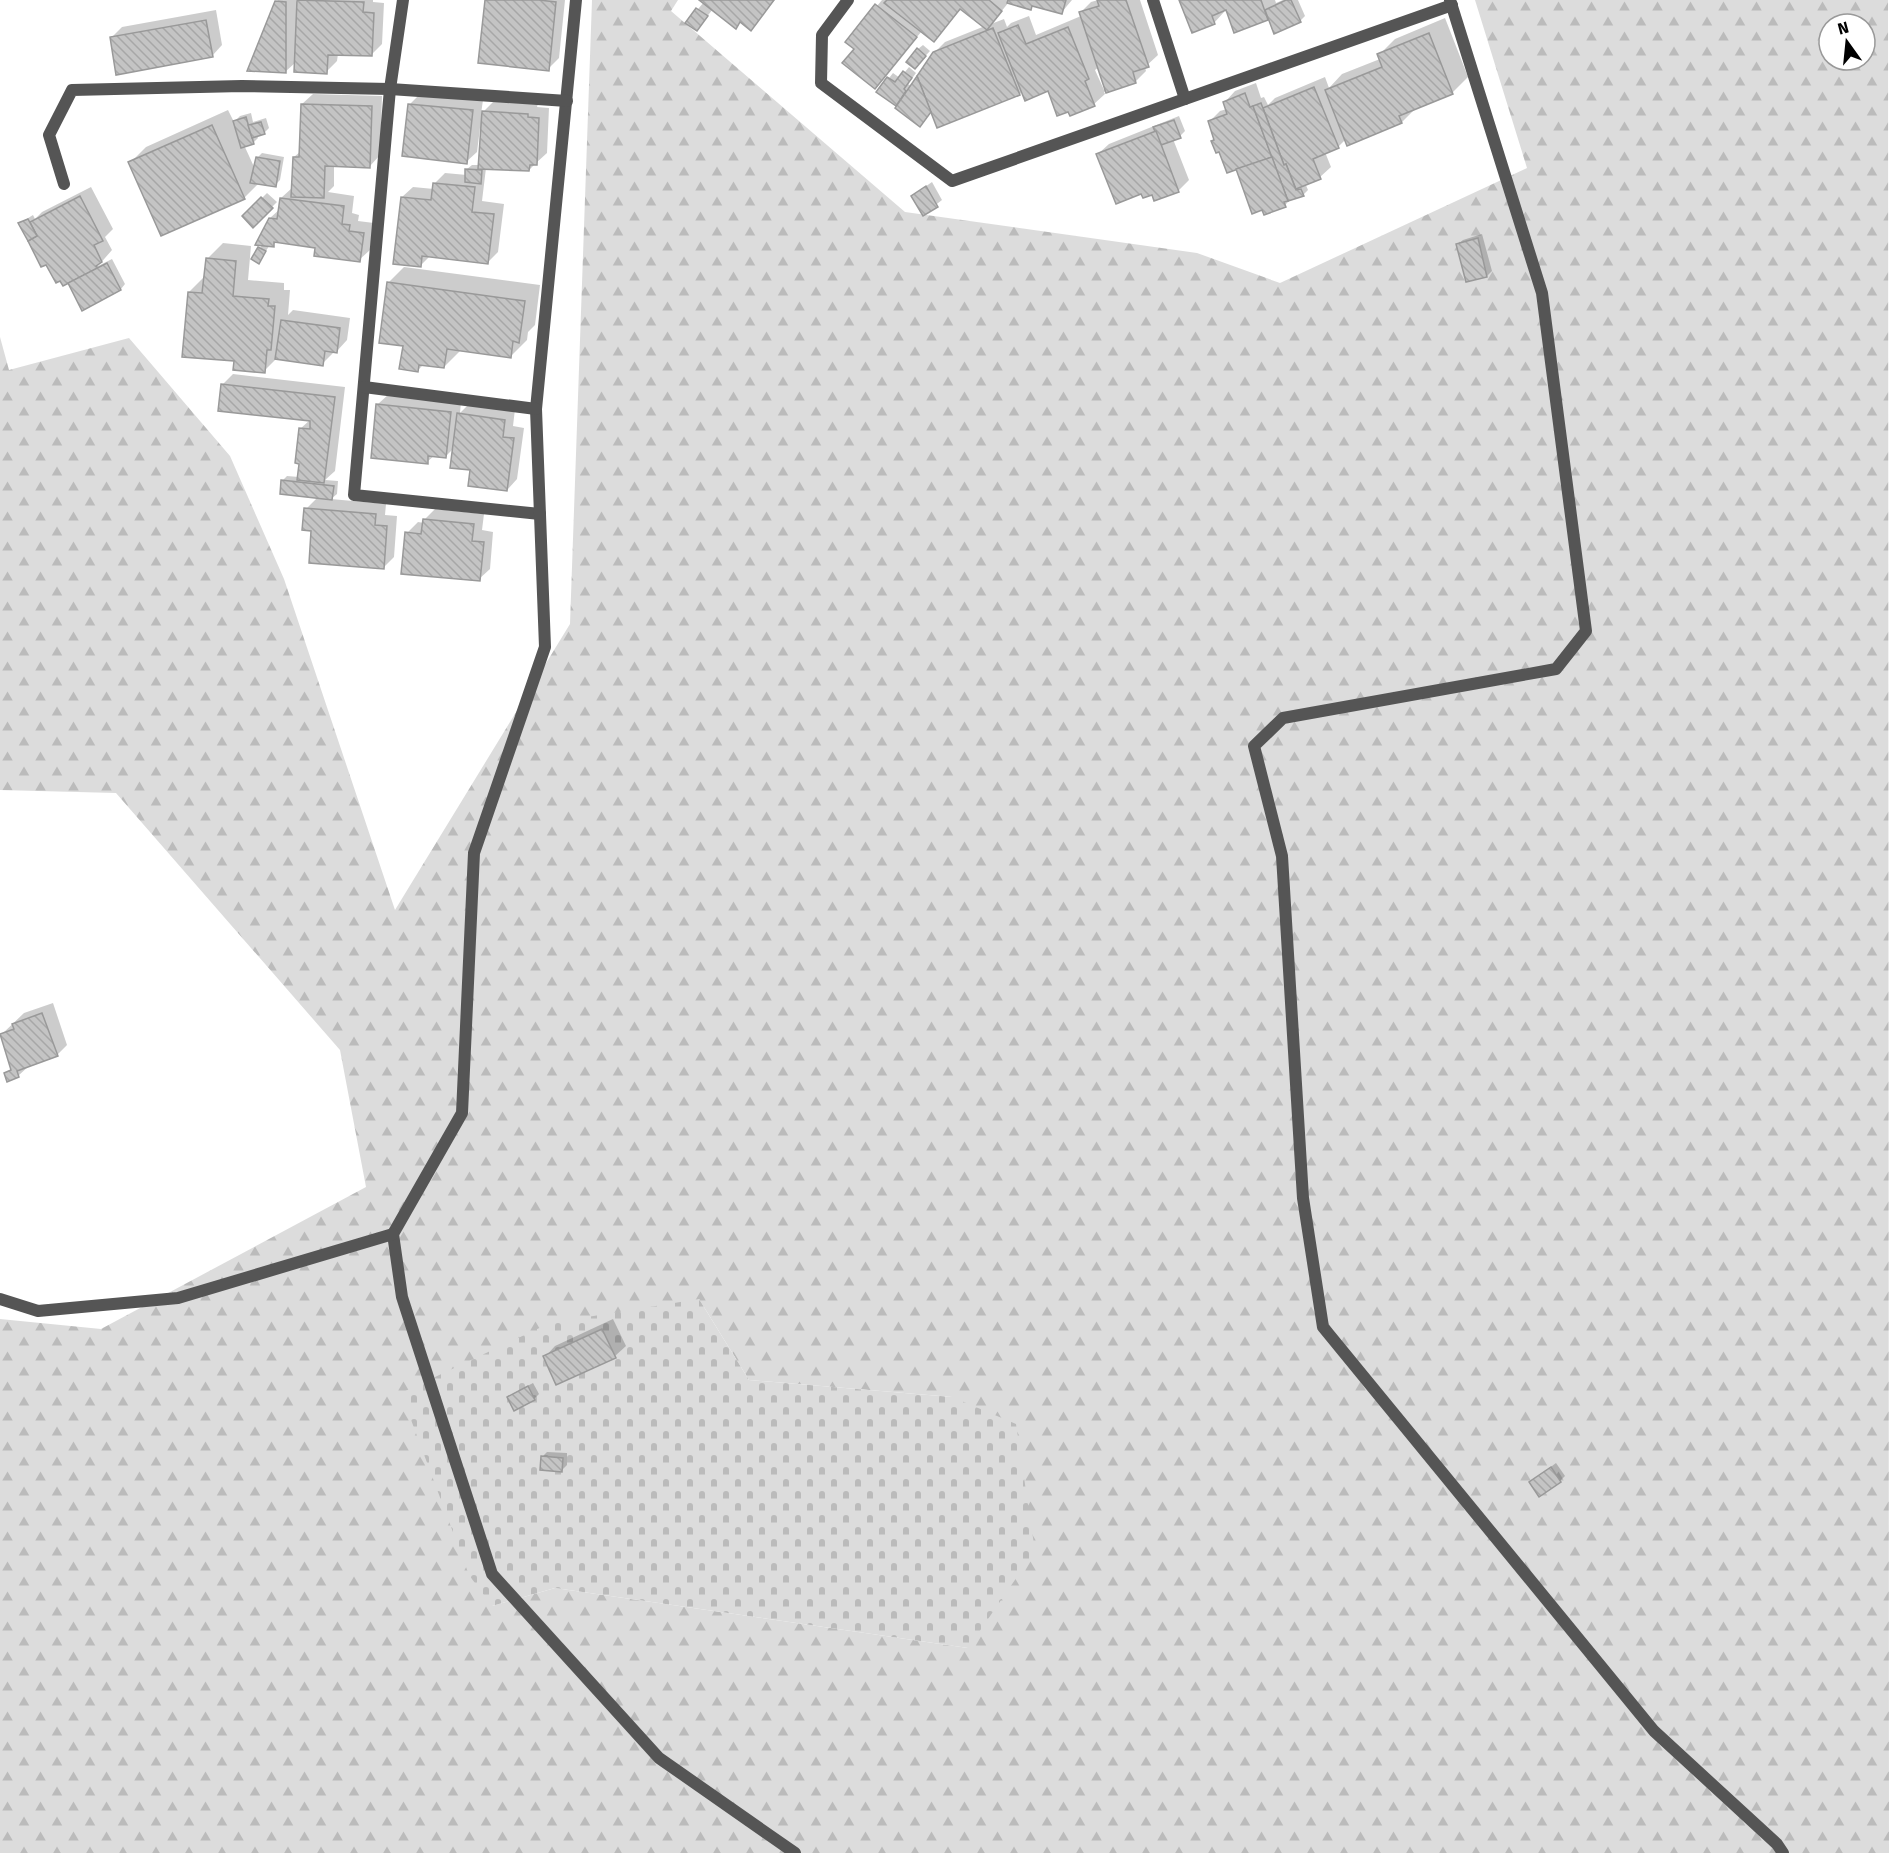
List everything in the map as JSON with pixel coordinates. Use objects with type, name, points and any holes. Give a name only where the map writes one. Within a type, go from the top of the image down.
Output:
[{"type":"street","points":[[403,0],[390,89],[354,495],[540,514]]},
{"type":"street","points":[[576,0],[536,409],[545,647],[474,853],[462,1113],[393,1234],[402,1297],[492,1574],[659,1758],[795,1853]]},
{"type":"street","points":[[848,0],[822,35],[821,83],[952,181],[1451,2],[1542,293],[1586,631],[1556,669],[1283,718],[1254,746],[1282,856],[1303,1198],[1323,1327],[1654,1731],[1777,1844],[1783,1853]]},
{"type":"street","points":[[1153,0],[1185,99]]},
{"type":"street","points":[[64,184],[49,135],[72,90],[242,86],[390,89],[567,101]]},
{"type":"street","points":[[364,387],[536,409]]},
{"type":"street","points":[[0,1299],[38,1311],[178,1298],[393,1234]]},
{"type":"green space","points":[[592,0],[678,0],[671,11],[905,212],[1197,253],[1280,283],[1527,168],[1475,0],[1888,0],[1889,1853],[0,1853],[0,1319],[101,1329],[366,1187],[340,1050],[116,793],[0,790],[0,337],[9,370],[129,338],[230,456],[284,579],[395,910],[570,624]],"holes":[[[699,1299],[749,1380],[952,1397],[968,1648],[555,1588],[492,1606]]]},
{"type":"green space","points":[[699,1299],[749,1380],[952,1397],[1016,1424],[1035,1551],[968,1648],[555,1588],[492,1606],[469,1575],[401,1393],[550,1323]]},
{"type":"building","points":[[297,0],[364,2],[363,12],[374,13],[372,56],[328,55],[327,74],[294,72]]},
{"type":"building","points":[[485,0],[556,2],[549,71],[478,63]]},
{"type":"building","points":[[699,0],[774,0],[751,31],[740,22],[736,29]]},
{"type":"building","points":[[887,0],[989,0],[1002,11],[987,30],[960,9],[934,42],[884,3]]},
{"type":"building","points":[[1008,0],[1066,0],[1062,14],[1032,6],[1031,10],[1007,3]]},
{"type":"building","points":[[1097,0],[1126,0],[1149,67],[1133,72],[1136,83],[1106,93],[1079,12],[1099,6]]},
{"type":"building","points":[[1179,0],[1261,0],[1268,20],[1234,33],[1226,10],[1212,16],[1215,24],[1192,33]]},
{"type":"building","points":[[1291,0],[1301,22],[1274,34],[1265,10]]},
{"type":"building","points":[[275,1],[286,2],[286,73],[247,71]]},
{"type":"building","points":[[875,4],[917,37],[875,89],[842,63],[854,49],[845,42]]},
{"type":"building","points":[[696,8],[708,16],[697,31],[685,23]]},
{"type":"building","points":[[206,20],[213,57],[116,75],[110,37]]},
{"type":"building","points":[[1018,25],[1026,44],[1068,27],[1089,79],[1085,81],[1095,106],[1070,116],[1068,112],[1057,116],[1048,91],[1025,101],[998,33]]},
{"type":"building","points":[[993,28],[1020,95],[937,128],[917,76],[933,52]]},
{"type":"building","points":[[1429,33],[1453,94],[1399,116],[1402,123],[1347,146],[1325,90],[1382,67],[1377,54]]},
{"type":"building","points":[[917,48],[926,56],[915,69],[906,62]]},
{"type":"building","points":[[903,71],[912,78],[896,106],[876,92],[887,77],[895,82]]},
{"type":"building","points":[[917,76],[931,112],[920,127],[895,108]]},
{"type":"building","points":[[1314,87],[1339,148],[1313,159],[1321,179],[1296,189],[1286,164],[1284,165],[1263,108]]},
{"type":"building","points":[[1245,93],[1250,107],[1253,106],[1272,157],[1227,173],[1219,152],[1216,153],[1211,141],[1214,140],[1208,121],[1227,114],[1223,102]]},
{"type":"building","points":[[1261,103],[1284,165],[1286,164],[1296,190],[1301,189],[1304,196],[1288,201],[1253,106]]},
{"type":"building","points":[[301,104],[372,106],[370,168],[325,166],[324,198],[291,197],[293,157],[299,157]]},
{"type":"building","points":[[408,104],[473,110],[467,164],[402,156]]},
{"type":"building","points":[[482,111],[528,114],[528,117],[539,118],[537,165],[530,165],[529,171],[478,169]]},
{"type":"building","points":[[246,117],[254,144],[241,148],[233,121]]},
{"type":"building","points":[[1174,120],[1181,138],[1161,145],[1153,127]]},
{"type":"building","points":[[261,122],[265,134],[252,138],[248,125]]},
{"type":"building","points":[[212,125],[245,199],[161,236],[128,162]]},
{"type":"building","points":[[1156,131],[1179,192],[1154,201],[1152,195],[1143,198],[1141,194],[1116,204],[1096,154]]},
{"type":"building","points":[[256,157],[280,161],[276,187],[250,183]]},
{"type":"building","points":[[1272,157],[1288,201],[1284,202],[1286,207],[1264,215],[1262,210],[1252,214],[1236,169]]},
{"type":"building","points":[[465,169],[482,170],[481,184],[465,182]]},
{"type":"building","points":[[433,183],[475,187],[472,212],[494,214],[488,264],[422,256],[421,267],[393,264],[401,197],[431,200]]},
{"type":"building","points":[[926,186],[938,207],[923,216],[911,196]]},
{"type":"building","points":[[80,196],[103,241],[94,245],[102,262],[96,266],[98,268],[63,286],[60,281],[56,283],[46,265],[41,267],[28,241],[37,236],[30,222]]},
{"type":"building","points":[[261,197],[273,208],[253,228],[242,216]]},
{"type":"building","points":[[280,198],[344,206],[342,224],[350,225],[349,231],[364,233],[360,262],[314,256],[315,248],[274,242],[274,247],[255,245],[269,218],[277,219]]},
{"type":"building","points":[[28,219],[37,236],[28,241],[18,223]]},
{"type":"building","points":[[1478,238],[1487,277],[1466,282],[1456,244]]},
{"type":"building","points":[[258,247],[266,251],[259,264],[251,259]]},
{"type":"building","points":[[206,258],[236,261],[233,296],[269,299],[268,306],[275,306],[271,350],[267,350],[265,373],[233,370],[234,361],[182,357],[188,292],[202,293]]},
{"type":"building","points":[[107,263],[121,290],[82,311],[68,283]]},
{"type":"building","points":[[387,282],[525,301],[519,343],[513,341],[511,358],[447,349],[444,368],[419,365],[418,372],[399,369],[403,346],[379,343]]},
{"type":"building","points":[[281,320],[340,328],[337,353],[325,351],[323,366],[275,359]]},
{"type":"building","points":[[221,384],[335,397],[324,483],[297,480],[299,464],[295,463],[299,428],[310,429],[310,421],[218,411]]},
{"type":"building","points":[[376,404],[451,412],[446,458],[428,456],[428,464],[371,458]]},
{"type":"building","points":[[457,413],[505,420],[503,437],[514,438],[507,491],[468,486],[470,470],[450,468]]},
{"type":"building","points":[[281,480],[334,486],[332,500],[280,494]]},
{"type":"building","points":[[304,508],[376,514],[375,525],[387,526],[384,569],[309,563],[311,531],[302,530]]},
{"type":"building","points":[[423,519],[474,524],[472,541],[484,542],[480,581],[401,574],[405,532],[421,534]]},
{"type":"building","points":[[42,1013],[58,1056],[17,1071],[19,1077],[7,1082],[4,1073],[11,1070],[0,1034],[14,1029],[12,1024]]},
{"type":"building","points":[[602,1329],[616,1358],[556,1385],[543,1356]]},
{"type":"building","points":[[528,1386],[535,1400],[514,1411],[507,1397]]},
{"type":"building","points":[[541,1456],[563,1458],[562,1472],[540,1470]]},
{"type":"building","points":[[1551,1467],[1561,1482],[1539,1497],[1529,1482]]}]
